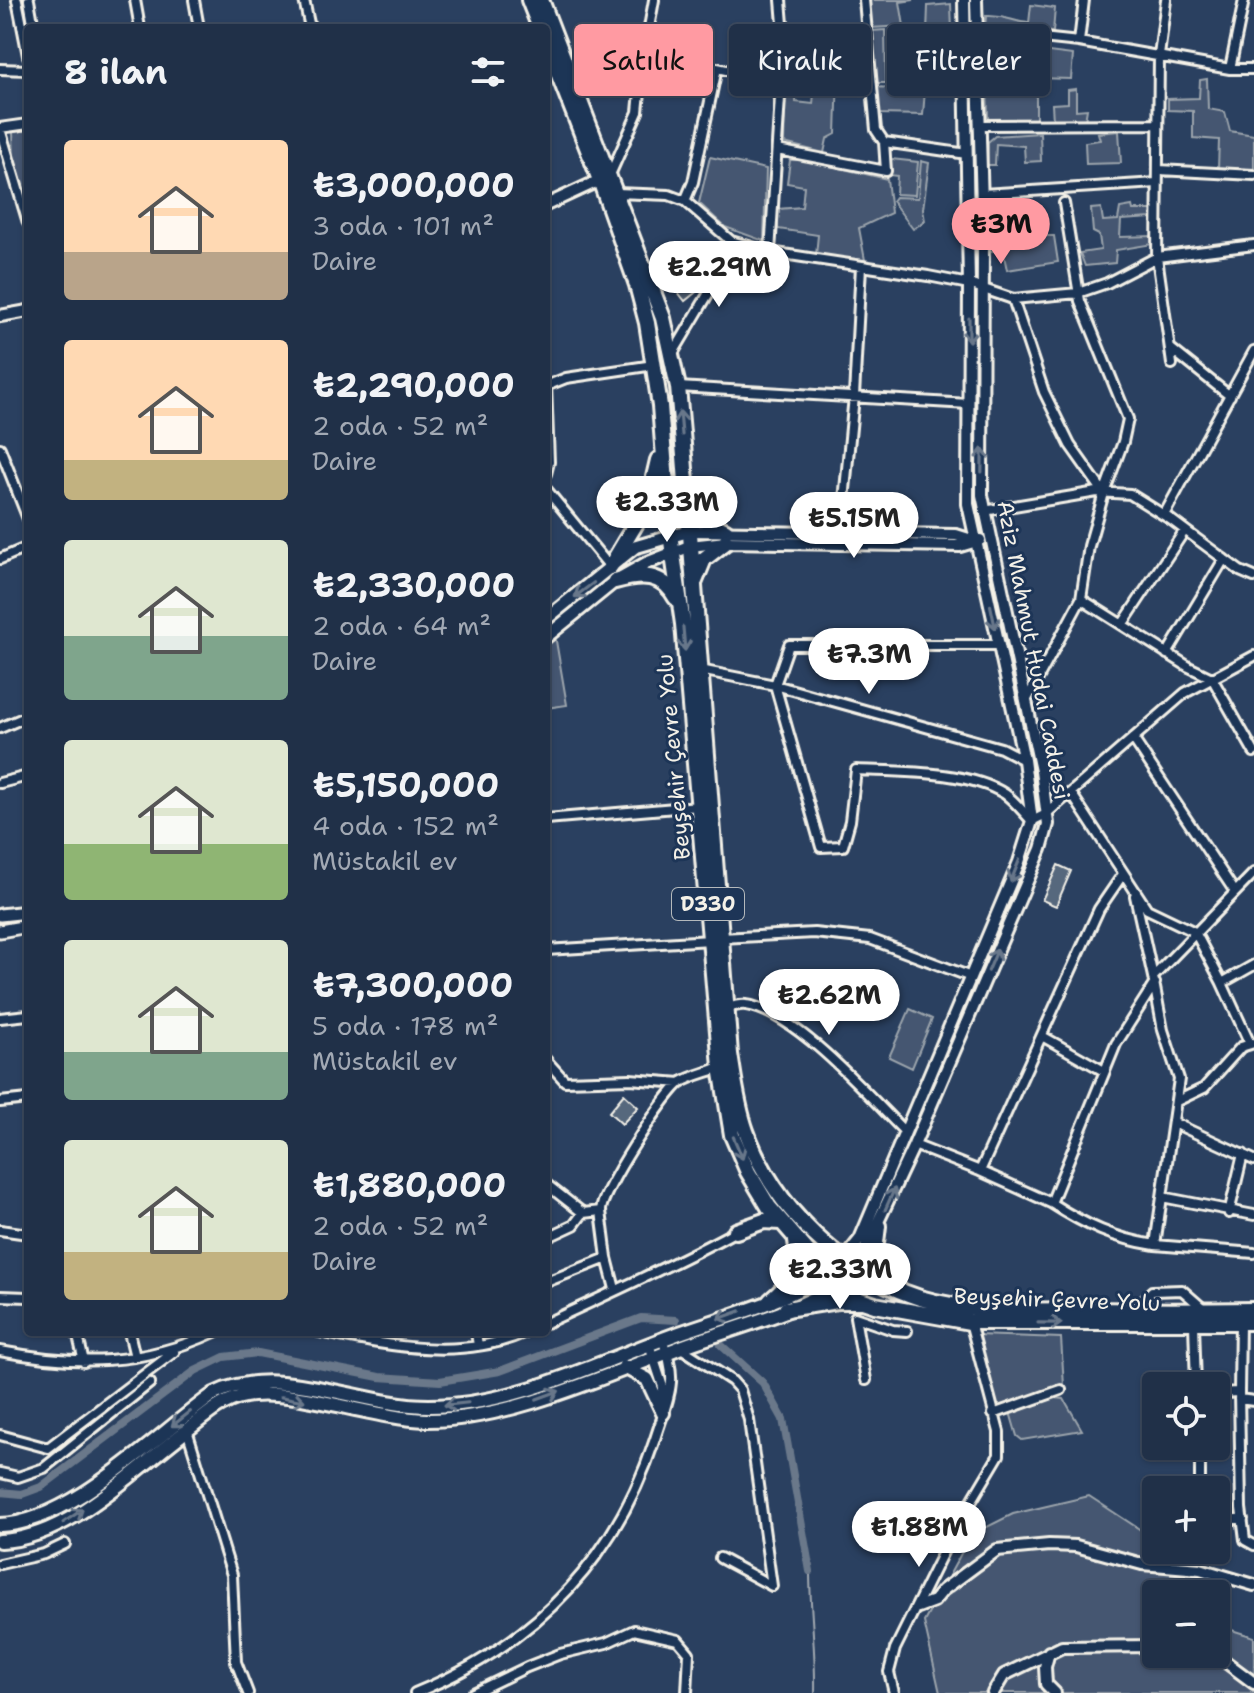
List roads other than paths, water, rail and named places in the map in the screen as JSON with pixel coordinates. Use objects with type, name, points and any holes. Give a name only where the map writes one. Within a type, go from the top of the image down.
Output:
[{"type":"highway","points":[[529,0],[538,24]]},
{"type":"highway","name":"D330","points":[[541,0],[550,24]]},
{"type":"highway","name":"D330","points":[[550,25],[605,178],[637,285],[654,365],[670,534]]},
{"type":"highway","name":"D330","points":[[550,53],[605,178],[616,193],[663,318],[678,387],[693,585]]},
{"type":"highway","points":[[661,440],[648,503],[613,574],[659,579],[669,585],[680,606]]},
{"type":"highway","points":[[687,495],[706,521],[726,536],[704,559],[693,585]]},
{"type":"highway","name":"Beyşehir Çevre Yolu","points":[[670,534],[699,806],[728,1008],[732,1065],[746,1130],[778,1193],[816,1235],[856,1269],[923,1298],[996,1310],[1254,1310]]},
{"type":"highway","name":"Beyşehir Çevre Yolu","points":[[693,585],[716,939],[721,1067],[732,1135],[762,1196],[780,1222],[839,1285],[863,1301],[888,1308],[970,1322],[1247,1322]]},
{"type":"highway","points":[[736,1231],[760,1209],[762,1196]]},
{"type":"highway","points":[[736,1231],[764,1221],[780,1222]]},
{"type":"highway","points":[[878,1226],[874,1259],[881,1274],[895,1288],[882,1293],[883,1303],[888,1308]]},
{"type":"highway","points":[[770,1301],[794,1277],[801,1246],[822,1252],[822,1244],[816,1235]]},
{"type":"highway","points":[[827,1274],[844,1259]]},
{"type":"highway","points":[[839,1285],[856,1269]]},
{"type":"highway","points":[[786,1309],[837,1301],[863,1301]]},
{"type":"main road","points":[[550,633],[638,546],[670,534],[690,538]]},
{"type":"main road","points":[[550,616],[613,574],[672,552],[690,538]]},
{"type":"main road","points":[[638,546],[648,547],[651,552],[645,564]]},
{"type":"main road","points":[[0,915],[24,912]]},
{"type":"main road","points":[[0,931],[24,927]]},
{"type":"main road","points":[[0,1541],[36,1535],[69,1520],[223,1404],[252,1395],[283,1397],[403,1419],[471,1417],[517,1406],[624,1367],[651,1351],[662,1339],[770,1301],[827,1274]]},
{"type":"main road","points":[[0,1525],[28,1522],[66,1506],[214,1394],[240,1383],[283,1383],[403,1405],[449,1405],[516,1392],[651,1351],[667,1352],[786,1309],[839,1285]]},
{"type":"main road","points":[[624,1367],[647,1379],[663,1413]]},
{"type":"street","points":[[17,0],[24,36]]},
{"type":"street","points":[[29,0],[33,24]]},
{"type":"street","points":[[135,0],[139,24]]},
{"type":"street","points":[[194,0],[198,24]]},
{"type":"street","points":[[304,0],[309,24]]},
{"type":"street","points":[[650,24],[654,0]]},
{"type":"street","points":[[781,0],[783,24]]},
{"type":"street","points":[[864,0],[866,24]]},
{"type":"street","name":"Aziz Mahmut Hudai Caddesi","points":[[844,1259],[860,1239],[1019,862],[1032,821],[1024,760],[968,504],[969,284],[964,0]]},
{"type":"street","name":"Aziz Mahmut Hudai Caddesi","points":[[976,0],[978,24]]},
{"type":"street","points":[[1079,42],[1084,0]]},
{"type":"street","points":[[1166,0],[1159,56],[1157,257],[1172,364]]},
{"type":"street","points":[[1230,69],[1244,0]]},
{"type":"street","points":[[1050,39],[1230,69],[1254,69]]},
{"type":"street","points":[[713,68],[729,71]]},
{"type":"street","points":[[685,201],[693,182],[717,68]]},
{"type":"street","points":[[0,69],[24,70]]},
{"type":"street","points":[[777,150],[886,171],[884,142],[876,130],[871,76]]},
{"type":"street","points":[[550,203],[605,178],[638,112],[640,96]]},
{"type":"street","points":[[770,252],[781,96]]},
{"type":"street","name":"Aziz Mahmut Hudai Caddesi","points":[[856,1269],[914,1145],[1041,849],[1048,824],[1041,771],[984,511],[980,96]]},
{"type":"street","points":[[981,125],[1158,124]]},
{"type":"street","points":[[24,125],[0,128],[24,209]]},
{"type":"street","points":[[884,142],[967,154]]},
{"type":"street","points":[[1159,170],[1254,175]]},
{"type":"street","points":[[982,194],[1157,183]]},
{"type":"street","points":[[616,193],[649,192],[685,201],[731,241],[770,252],[969,284],[1013,299],[1078,293],[1107,283],[1157,257],[1254,245]]},
{"type":"street","points":[[1026,701],[1081,599],[1089,546],[1128,419],[1078,293],[1064,203]]},
{"type":"street","points":[[672,355],[716,281],[731,241]]},
{"type":"street","points":[[841,532],[854,396],[861,266]]},
{"type":"street","points":[[1013,299],[1044,392],[1070,445],[1104,493]]},
{"type":"street","points":[[0,316],[24,312]]},
{"type":"street","points":[[1170,348],[1230,396]]},
{"type":"street","points":[[1164,515],[1254,351]]},
{"type":"street","points":[[550,384],[566,378],[654,365]]},
{"type":"street","points":[[678,387],[969,404]]},
{"type":"street","points":[[0,448],[24,509]]},
{"type":"street","points":[[984,511],[1037,500],[1104,493],[1130,494],[1254,577]]},
{"type":"street","points":[[550,494],[613,574]]},
{"type":"street","points":[[1122,625],[1185,530]]},
{"type":"street","points":[[690,538],[841,532],[956,535],[977,541]]},
{"type":"street","points":[[726,536],[960,546],[990,537]]},
{"type":"street","points":[[0,559],[24,549]]},
{"type":"street","points":[[1167,654],[1224,559]]},
{"type":"street","points":[[1081,599],[1167,654],[1212,678],[1254,752]]},
{"type":"street","points":[[999,645],[789,645],[775,685],[821,847],[843,846],[850,821],[856,770],[975,781],[1005,795],[1032,821],[1046,814],[1185,693],[1253,656]]},
{"type":"street","points":[[700,670],[775,685],[1001,748],[1024,760]]},
{"type":"street","points":[[0,728],[24,718]]},
{"type":"street","points":[[1134,740],[1235,892]]},
{"type":"street","points":[[0,783],[24,777]]},
{"type":"street","points":[[1071,793],[1147,909],[1195,932],[1252,1044],[1241,1047],[1204,1088],[1177,1101]]},
{"type":"street","points":[[550,819],[699,806]]},
{"type":"street","points":[[1051,1203],[1116,1044],[1154,980],[1195,932],[1254,873]]},
{"type":"street","points":[[980,1171],[1099,909],[1123,874]]},
{"type":"street","points":[[1134,890],[1163,1030],[1179,1079],[1155,1245]]},
{"type":"street","points":[[550,950],[814,933],[870,939],[971,977]]},
{"type":"street","points":[[1222,983],[1254,965]]},
{"type":"street","points":[[728,1008],[744,1004],[765,1011],[795,1028],[904,1131]]},
{"type":"street","points":[[0,1018],[24,1015]]},
{"type":"street","points":[[1042,1036],[1104,1071]]},
{"type":"street","points":[[550,1067],[565,1081],[630,1079],[681,1083],[721,1067]]},
{"type":"street","points":[[615,1289],[607,1258],[601,1200],[644,1130],[681,1083]]},
{"type":"street","points":[[0,1102],[24,1099]]},
{"type":"street","points":[[1174,1123],[1254,1160]]},
{"type":"street","points":[[914,1145],[1051,1203],[1099,1231],[1122,1240],[1254,1253]]},
{"type":"street","points":[[1229,1213],[1243,1154]]},
{"type":"street","points":[[550,1187],[583,1213],[601,1211]]},
{"type":"street","points":[[1162,1197],[1229,1213],[1254,1215]]},
{"type":"street","points":[[550,1236],[574,1225],[583,1213]]},
{"type":"street","points":[[0,1230],[24,1233]]},
{"type":"street","points":[[550,1321],[615,1289],[659,1272],[736,1231]]},
{"type":"street","points":[[550,1280],[607,1258]]},
{"type":"street","points":[[1134,1311],[1152,1291],[1182,1290],[1206,1311]]},
{"type":"street","points":[[0,1296],[24,1297]]},
{"type":"street","points":[[866,1380],[855,1317],[893,1330],[907,1331]]},
{"type":"street","points":[[894,1693],[889,1672],[895,1649],[952,1534],[999,1455],[999,1432],[970,1322]]},
{"type":"street","points":[[1247,1322],[1239,1396],[1241,1508],[1245,1540],[1254,1545]]},
{"type":"street","points":[[1194,1324],[1196,1372]]},
{"type":"street","points":[[78,1336],[84,1362]]},
{"type":"street","points":[[130,1336],[135,1357]]},
{"type":"street","points":[[0,1435],[48,1448],[178,1349],[206,1336]]},
{"type":"street","points":[[356,1336],[404,1347],[478,1346],[512,1336]]},
{"type":"street","points":[[477,1336],[478,1346]]},
{"type":"street","points":[[415,1693],[479,1661],[559,1602],[610,1538],[644,1467],[671,1393],[673,1371],[662,1339]]},
{"type":"street","points":[[680,1347],[732,1381],[740,1390],[749,1420],[772,1586],[720,1558]]},
{"type":"street","points":[[0,1351],[84,1362],[178,1349]]},
{"type":"street","points":[[651,1351],[663,1387],[663,1413]]},
{"type":"street","points":[[0,1473],[18,1477],[44,1468],[150,1383]]},
{"type":"street","points":[[993,1414],[1061,1390]]},
{"type":"street","points":[[1230,1395],[1254,1401]]},
{"type":"street","points":[[187,1430],[232,1575],[236,1662],[248,1693]]},
{"type":"street","points":[[1241,1508],[1254,1511]]},
{"type":"street","points":[[1230,1519],[1243,1519]]},
{"type":"street","points":[[0,1564],[44,1554],[65,1544]]},
{"type":"street","points":[[918,1607],[934,1601],[943,1590],[997,1550],[1036,1546],[1076,1546],[1142,1564],[1216,1572],[1254,1585]]},
{"type":"street","points":[[473,1693],[538,1663],[606,1643],[634,1630],[678,1640],[689,1653],[687,1693]]},
{"type":"street","points":[[993,1693],[1004,1675],[1049,1651],[1079,1645],[1142,1646]]},
{"type":"street","points":[[1049,1651],[1045,1667],[1046,1684],[1055,1693]]},
{"type":"street","points":[[1230,1665],[1254,1683]]},
{"type":"waterway","points":[[0,1492],[22,1494],[41,1487],[195,1371],[224,1357],[258,1353],[379,1377],[440,1381],[500,1371],[641,1318],[676,1320]]},
{"type":"waterway","points":[[721,1345],[763,1383],[783,1419],[810,1571]]},
{"type":"waterway","points":[[810,1571],[815,1693]]}]
